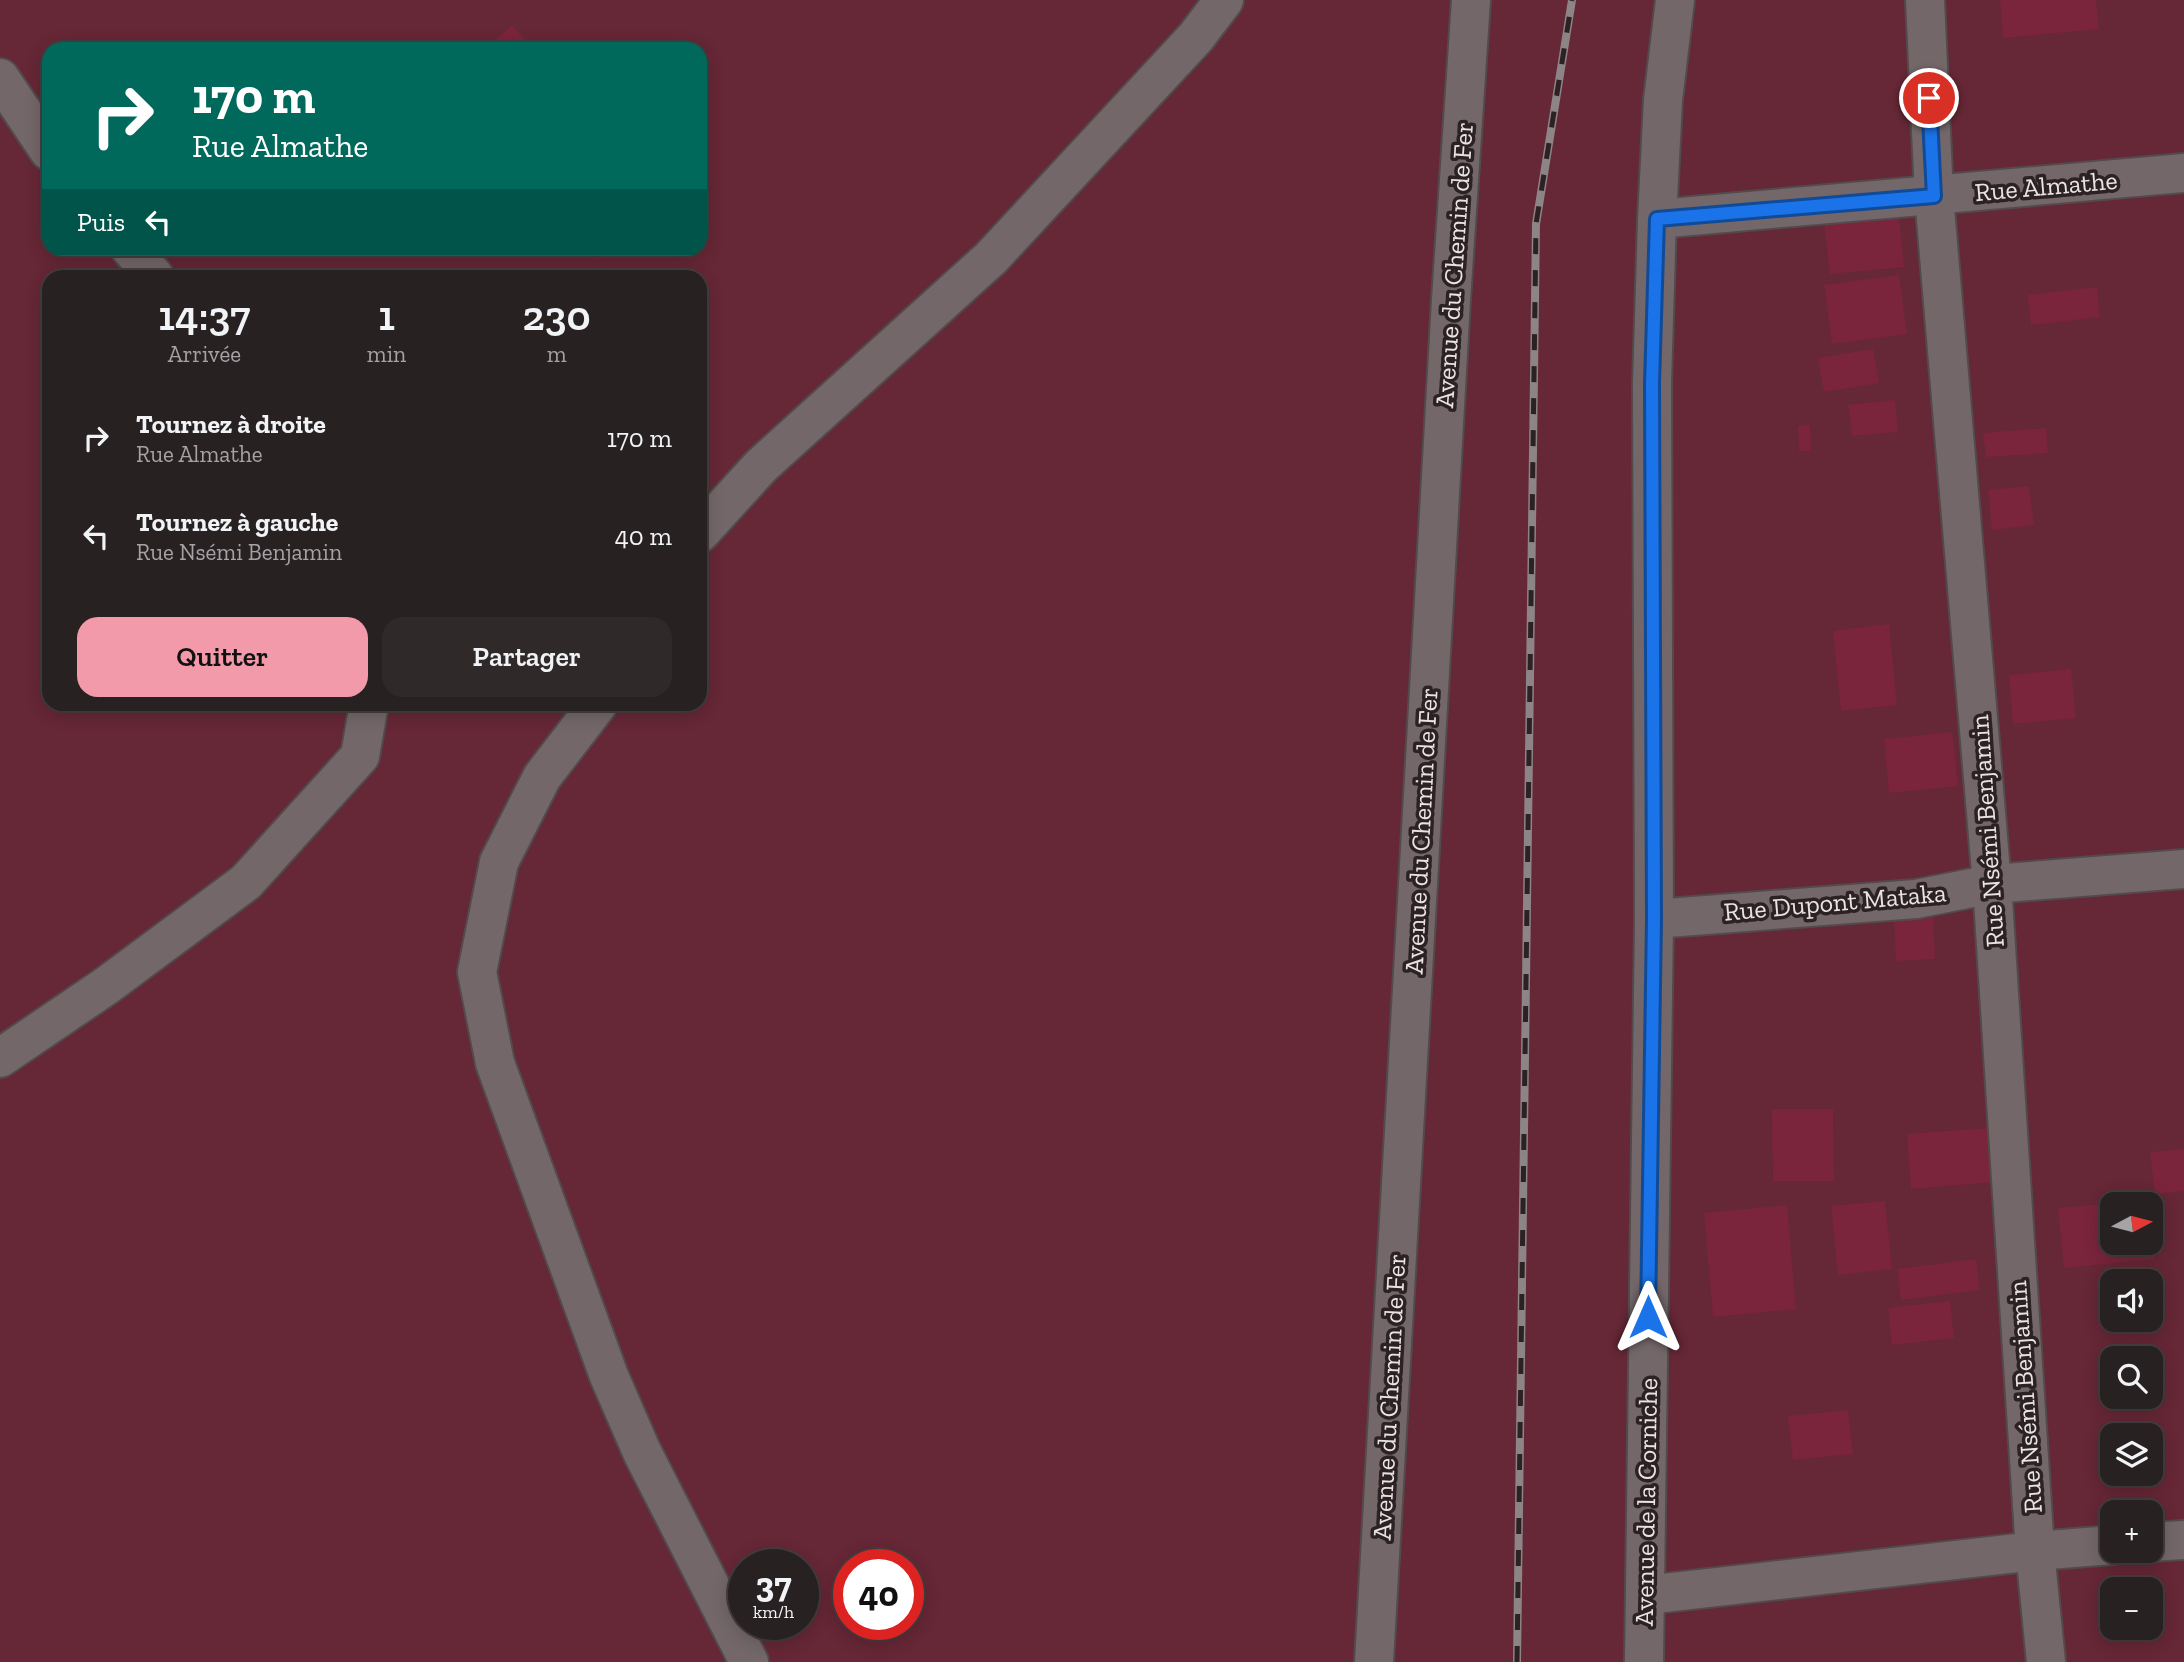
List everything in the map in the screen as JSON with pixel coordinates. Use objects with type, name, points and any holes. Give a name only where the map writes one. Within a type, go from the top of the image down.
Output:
[{"type":"street","points":[[707,525],[761,466],[991,258],[1196,37],[1224,0]]},
{"type":"street","name":"Avenue du Chemin de Fer","points":[[1374,1662],[1451,300],[1471,0]]},
{"type":"street","name":"Avenue de la Corniche","points":[[1644,1662],[1654,919],[1652,384],[1663,100],[1675,0]]},
{"type":"street","name":"Rue Nsémi Benjamin","points":[[1925,0],[1934,196],[1992,884],[2035,1551],[2046,1662]]},
{"type":"street","points":[[0,78],[42,141]]},
{"type":"street","name":"Rue Almathe","points":[[1657,219],[2184,173]]},
{"type":"street","points":[[138,256],[149,270]]},
{"type":"street","points":[[0,1058],[106,986],[246,882],[360,756],[368,711]]},
{"type":"street","points":[[592,711],[542,777],[499,862],[477,972],[495,1063],[609,1376],[653,1475],[749,1662]]},
{"type":"street","name":"Rue Dupont Mataka","points":[[1654,919],[1916,899],[1992,884],[2184,869]]},
{"type":"street","points":[[2163,1541],[2184,1540]]},
{"type":"street","points":[[1646,1595],[2100,1546]]},
{"type":"shaded area","points":[[0,0],[2184,0],[2184,1662],[0,1662]]},
{"type":"building","points":[[2000,0],[2096,0],[2099,29],[2003,38]]},
{"type":"building","points":[[512,25],[527,42],[493,42]]},
{"type":"building","points":[[1898,207],[1904,267],[1830,274],[1823,215]]},
{"type":"building","points":[[1899,275],[1907,334],[1832,344],[1824,285]]},
{"type":"building","points":[[2097,287],[2100,317],[2031,325],[2028,295]]},
{"type":"building","points":[[1873,349],[1879,383],[1824,392],[1818,358]]},
{"type":"building","points":[[1895,400],[1898,432],[1852,436],[1848,405]]},
{"type":"building","points":[[1810,425],[1811,451],[1799,451],[1798,426]]},
{"type":"building","points":[[2046,428],[2048,453],[1986,457],[1983,433]]},
{"type":"building","points":[[2029,486],[2034,525],[1992,530],[1988,490]]},
{"type":"building","points":[[1889,624],[1897,705],[1841,711],[1833,631]]},
{"type":"building","points":[[2071,669],[2076,718],[2013,724],[2009,675]]},
{"type":"building","points":[[1952,732],[1958,786],[1889,793],[1884,739]]},
{"type":"building","points":[[1933,913],[1935,959],[1896,961],[1894,915]]},
{"type":"building","points":[[1772,1109],[1833,1109],[1834,1181],[1773,1181]]},
{"type":"building","points":[[1991,1128],[1994,1182],[1911,1189],[1907,1134]]},
{"type":"building","points":[[2184,1149],[2184,1191],[2155,1192],[2150,1152]]},
{"type":"building","points":[[1885,1201],[1892,1269],[1838,1275],[1831,1206]]},
{"type":"building","points":[[2100,1204],[2100,1255],[2155,1255],[2155,1259],[2064,1268],[2058,1208]]},
{"type":"building","points":[[1787,1205],[1796,1309],[1713,1317],[1704,1213]]},
{"type":"building","points":[[1976,1259],[1980,1290],[1901,1300],[1897,1269]]},
{"type":"building","points":[[1950,1301],[1954,1338],[1892,1345],[1888,1308]]},
{"type":"building","points":[[1848,1410],[1853,1454],[1793,1460],[1788,1416]]},
{"type":"railway","points":[[1517,1662],[1536,224],[1572,0]]},
{"type":"route","points":[[1648,1317],[1654,919],[1652,384],[1657,219],[1934,196],[1929,98]]}]
